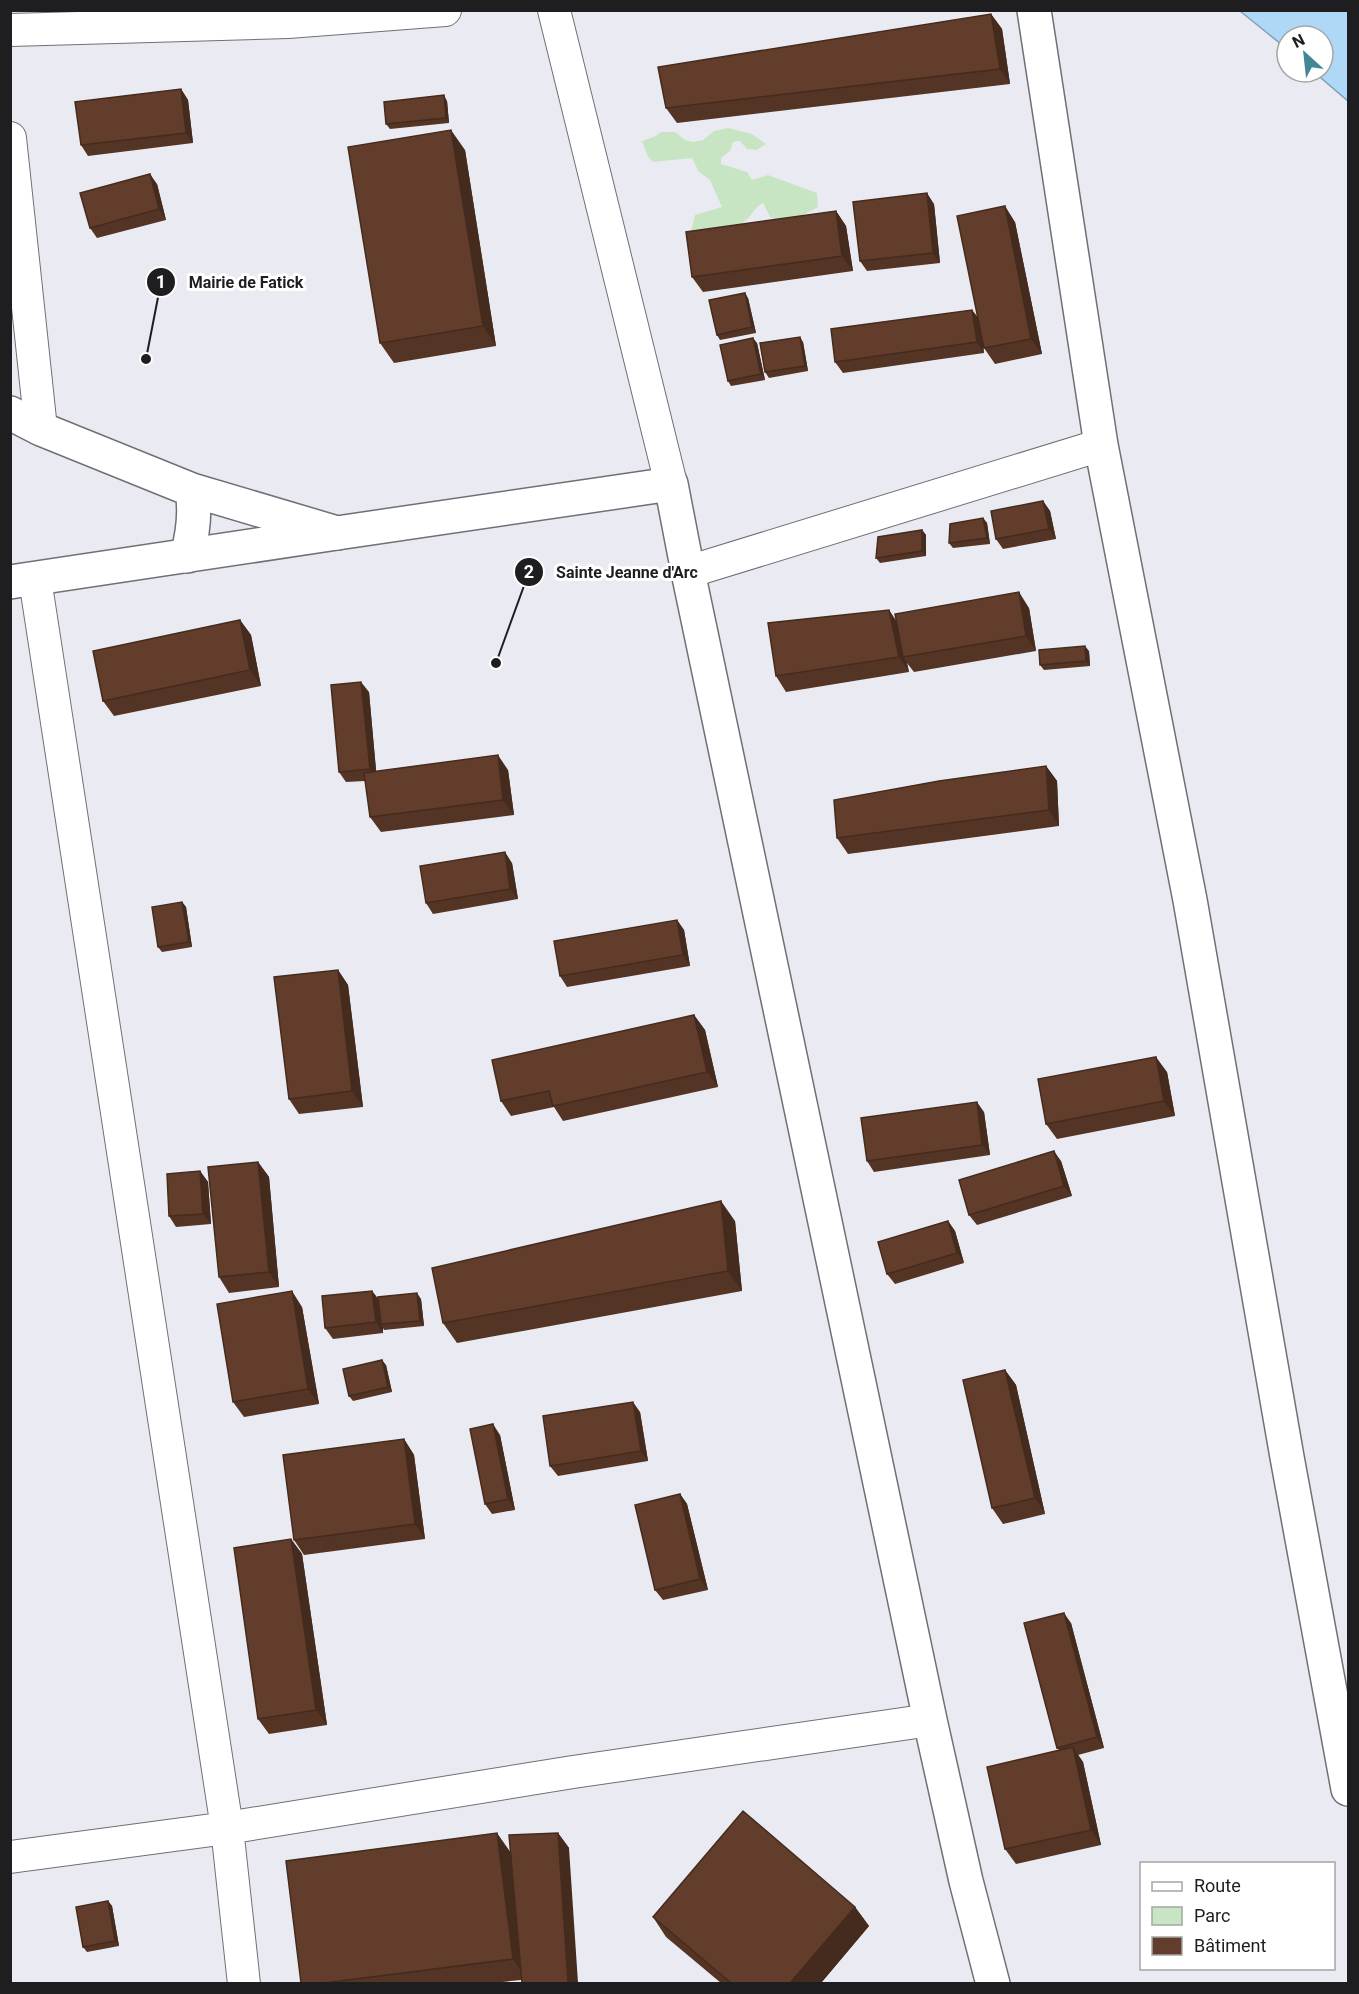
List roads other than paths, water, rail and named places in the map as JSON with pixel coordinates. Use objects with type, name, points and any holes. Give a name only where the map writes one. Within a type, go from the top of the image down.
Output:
[{"type":"main road","points":[[1034,10],[1101,445],[1190,900],[1285,1445],[1348,1788]]},
{"type":"main road","points":[[10,413],[41,429],[192,490],[337,533]]},
{"type":"main road","points":[[23,581],[671,484],[930,1720],[966,1881],[993,1983]]},
{"type":"main road","points":[[187,556],[194,523],[195,505],[192,490]]},
{"type":"street","points":[[10,30],[288,22],[445,10]]},
{"type":"street","points":[[554,10],[671,484]]},
{"type":"street","points":[[10,138],[41,429]]},
{"type":"street","points":[[688,572],[1101,445]]},
{"type":"street","points":[[23,581],[227,1828],[244,1983]]},
{"type":"street","points":[[10,1857],[227,1828],[584,1770],[930,1720]]},
{"type":"water","points":[[1240,11],[1348,11],[1348,101],[1328,84],[1335,84],[1335,24],[1275,24],[1275,39]]},
{"type":"place","name":"Mairie de Fatick","points":[[146,359]]},
{"type":"place","name":"Sainte Jeanne d'Arc","points":[[496,663]]}]
